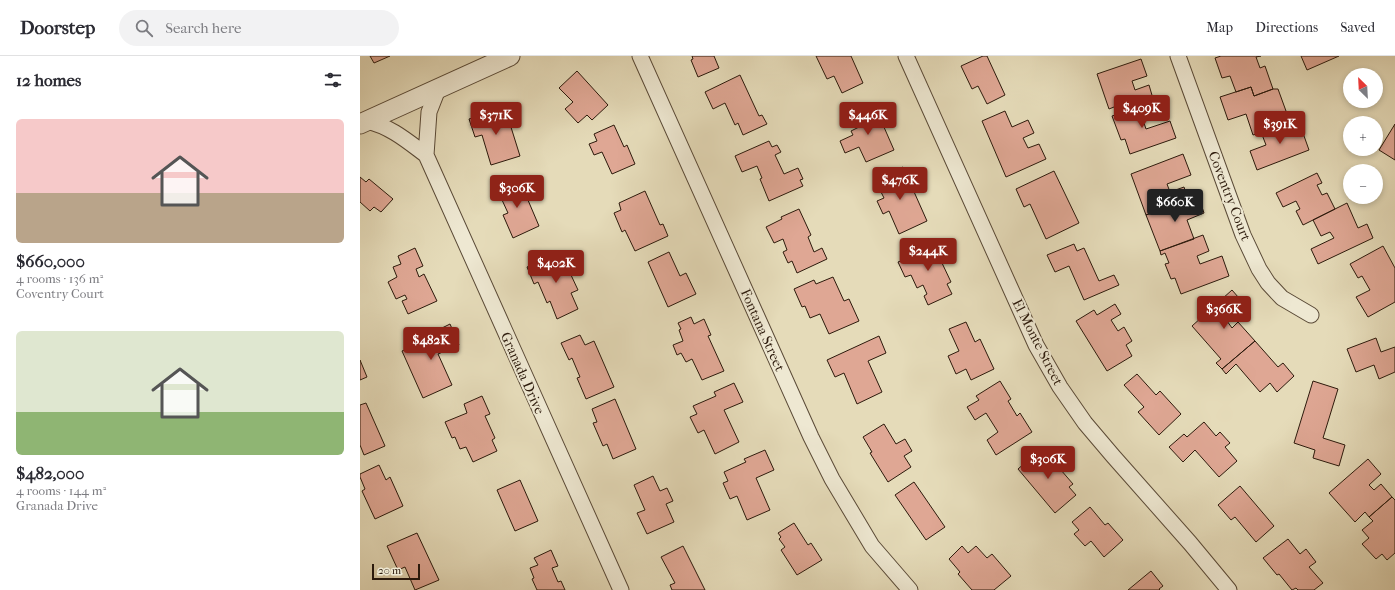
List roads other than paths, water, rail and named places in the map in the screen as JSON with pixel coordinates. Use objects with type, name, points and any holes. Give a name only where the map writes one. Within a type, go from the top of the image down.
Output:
[{"type":"street","points":[[363,123],[510,56]]},
{"type":"street","name":"Fontana Street","points":[[640,56],[808,430],[832,479],[872,546],[910,590]]},
{"type":"street","name":"El Monte Street","points":[[906,56],[1036,345],[1060,387],[1085,423],[1229,590]]},
{"type":"street","name":"Coventry Court","points":[[1178,56],[1243,235],[1259,269],[1268,283],[1282,298],[1311,314]]},
{"type":"street","points":[[426,155],[429,112],[438,89]]},
{"type":"street","points":[[363,123],[380,124],[388,128],[426,155]]},
{"type":"street","name":"Granada Drive","points":[[426,155],[621,590]]}]
